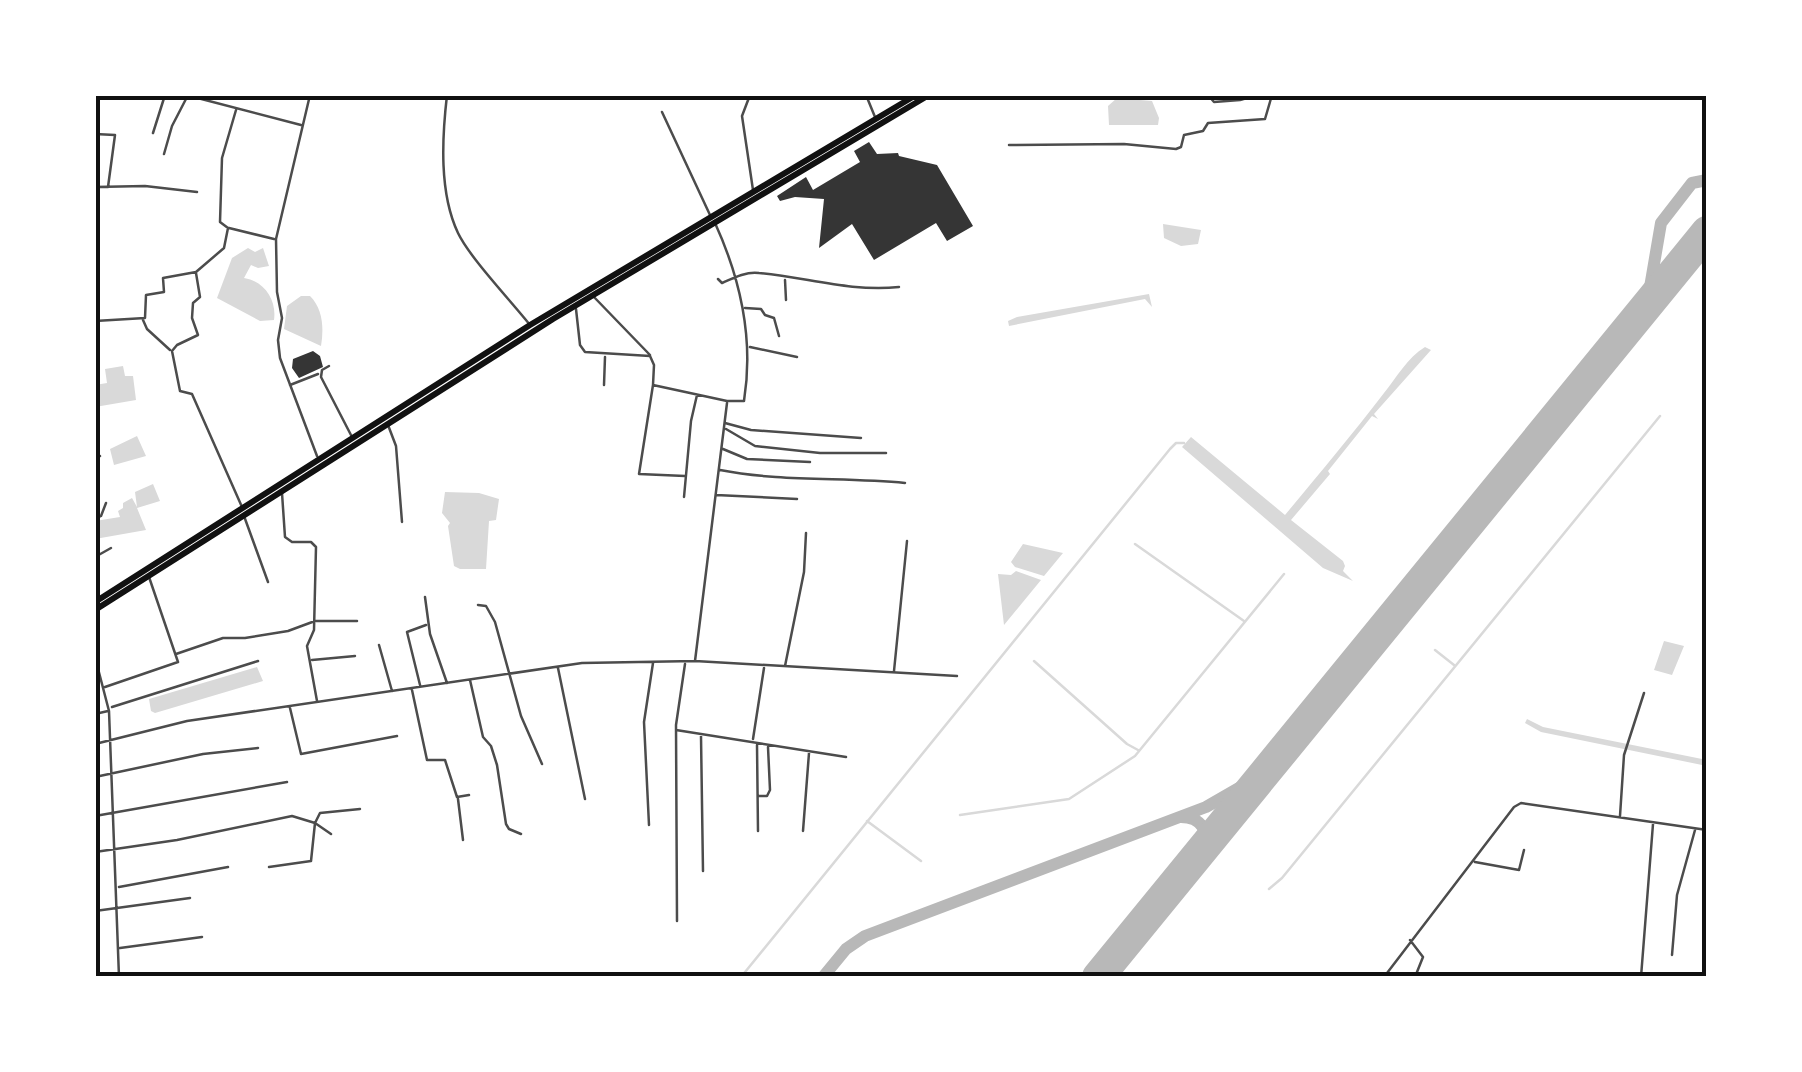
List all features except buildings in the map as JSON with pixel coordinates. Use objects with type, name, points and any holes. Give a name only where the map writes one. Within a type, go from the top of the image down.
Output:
[{"type":"highway","points":[[712,219],[916,95]]},
{"type":"highway","points":[[95,610],[318,459],[712,219],[928,95]]},
{"type":"highway","points":[[95,602],[681,238]]},
{"type":"street","points":[[153,133],[165,95]]},
{"type":"street","points":[[164,154],[187,95],[301,125]]},
{"type":"street","points":[[220,105],[223,95]]},
{"type":"street","points":[[310,95],[276,239],[276,292],[282,318],[280,358],[318,459]]},
{"type":"street","points":[[750,95],[742,116],[753,192]]},
{"type":"street","points":[[866,95],[876,119]]},
{"type":"street","points":[[1208,95],[1211,102],[1258,95]]},
{"type":"street","points":[[1010,145],[1124,144],[1176,149],[1184,135],[1202,131],[1210,122],[1265,119],[1272,95]]},
{"type":"street","points":[[448,96],[446,183],[459,235],[532,328]]},
{"type":"street","points":[[236,110],[222,158],[220,222],[228,228],[276,239]]},
{"type":"street","points":[[653,384],[727,401],[745,400],[749,347],[736,276],[662,112]]},
{"type":"street","points":[[95,134],[115,135],[108,187]]},
{"type":"street","points":[[95,187],[137,186],[197,192]]},
{"type":"street","points":[[95,322],[147,315],[146,295],[164,292],[164,278],[196,272],[224,248],[228,228]]},
{"type":"street","points":[[172,352],[177,344],[198,336],[192,318],[193,303],[200,297],[196,272]]},
{"type":"street","points":[[718,279],[722,283],[761,272],[847,287],[898,287]]},
{"type":"street","points":[[785,278],[786,300]]},
{"type":"street","points":[[592,295],[654,365],[638,474],[686,476]]},
{"type":"street","points":[[575,305],[580,345],[585,352],[650,356]]},
{"type":"street","points":[[744,308],[761,308],[774,318],[779,336]]},
{"type":"street","points":[[142,318],[146,330],[172,352],[180,391],[192,394],[243,512],[268,582]]},
{"type":"street","points":[[749,347],[797,357]]},
{"type":"street","points":[[604,385],[605,356]]},
{"type":"street","points":[[290,385],[320,374],[328,366]]},
{"type":"street","points":[[320,374],[352,438]]},
{"type":"street","points":[[684,498],[690,420],[697,393]]},
{"type":"street","points":[[695,661],[727,401]]},
{"type":"street","points":[[388,423],[396,446],[402,522]]},
{"type":"street","points":[[725,425],[861,438]]},
{"type":"street","points":[[725,425],[755,446],[820,453],[886,453]]},
{"type":"street","points":[[722,448],[747,459],[810,462]]},
{"type":"street","points":[[718,470],[752,477],[905,483]]},
{"type":"street","points":[[282,489],[285,537],[292,542],[311,542],[316,547],[314,634],[307,641],[318,702]]},
{"type":"street","points":[[715,495],[797,498]]},
{"type":"street","points":[[95,518],[101,516],[106,503]]},
{"type":"street","points":[[784,667],[804,572],[806,533]]},
{"type":"street","points":[[894,672],[906,541]]},
{"type":"street","points":[[95,556],[112,548]]},
{"type":"street","points":[[104,687],[176,663],[148,575]]},
{"type":"street","points":[[425,598],[428,624],[447,683]]},
{"type":"street","points":[[478,605],[486,606],[492,616],[521,716],[542,764]]},
{"type":"street","points":[[176,654],[223,638],[288,631],[314,621],[357,621]]},
{"type":"street","points":[[420,687],[406,632],[428,624]]},
{"type":"street","points":[[379,645],[392,691]]},
{"type":"street","points":[[310,660],[355,656]]},
{"type":"street","points":[[95,657],[106,694],[112,740],[120,977]]},
{"type":"street","points":[[95,744],[187,721],[557,666],[695,661],[958,676]]},
{"type":"street","points":[[95,714],[258,662]]},
{"type":"street","points":[[649,825],[644,722],[653,662]]},
{"type":"street","points":[[677,921],[676,730],[685,662]]},
{"type":"street","points":[[557,666],[585,799]]},
{"type":"street","points":[[758,830],[755,743],[764,667]]},
{"type":"street","points":[[470,678],[483,737],[491,746],[497,766],[506,824],[521,834]]},
{"type":"street","points":[[411,688],[426,758],[444,760],[458,798],[463,840]]},
{"type":"street","points":[[1620,817],[1625,750],[1644,693]]},
{"type":"street","points":[[95,697],[106,694]]},
{"type":"street","points":[[290,706],[301,754],[398,736]]},
{"type":"street","points":[[676,730],[846,757]]},
{"type":"street","points":[[700,734],[703,871]]},
{"type":"street","points":[[758,796],[766,796],[770,790],[768,745]]},
{"type":"street","points":[[95,777],[203,754],[258,748]]},
{"type":"street","points":[[803,831],[809,751]]},
{"type":"street","points":[[95,816],[288,782]]},
{"type":"street","points":[[458,798],[468,796]]},
{"type":"street","points":[[1384,977],[1514,807],[1521,803],[1707,830]]},
{"type":"street","points":[[269,867],[311,861],[315,822],[322,812],[360,809]]},
{"type":"street","points":[[95,852],[292,816],[315,822],[331,834]]},
{"type":"street","points":[[1641,977],[1653,822]]},
{"type":"street","points":[[1672,955],[1677,895],[1696,828]]},
{"type":"street","points":[[1473,862],[1520,870],[1524,850]]},
{"type":"street","points":[[117,887],[228,867]]},
{"type":"street","points":[[95,911],[190,898]]},
{"type":"street","points":[[118,948],[202,937]]},
{"type":"street","points":[[1410,940],[1423,956],[1415,977]]},
{"type":"shaded area","points":[[1117,98],[1152,101],[1158,125],[1109,125],[1108,106]]},
{"type":"shaded area","points":[[1163,224],[1201,230],[1198,244],[1181,246],[1164,238]]},
{"type":"shaded area","points":[[248,248],[255,252],[263,248],[269,266],[251,265],[244,278],[258,283],[268,293],[274,320],[260,321],[217,298],[232,258]]},
{"type":"shaded area","points":[[1149,294],[1152,307],[1145,299],[1009,326],[1008,321],[1017,317]]},
{"type":"shaded area","points":[[301,296],[310,296],[318,307],[321,346],[284,329],[287,306]]},
{"type":"shaded area","points":[[1425,347],[1431,350],[1374,414],[1378,419],[1372,416],[1291,520],[1343,561],[1343,571],[1353,581],[1323,568],[1182,447],[1191,437],[1285,515],[1408,362]]},
{"type":"shaded area","points":[[123,366],[125,376],[133,376],[136,400],[95,407],[95,385],[107,383],[105,369]]},
{"type":"shaded area","points":[[137,436],[146,456],[114,465],[110,449]]},
{"type":"shaded area","points":[[153,484],[160,501],[137,508],[146,530],[95,539],[95,521],[120,517],[118,511],[123,503],[132,498],[137,507],[135,492]]},
{"type":"shaded area","points":[[445,492],[479,493],[499,499],[496,520],[489,521],[486,569],[454,566],[450,523],[442,513]]},
{"type":"shaded area","points":[[1023,544],[1063,553],[1044,576],[1015,567],[1011,562]]},
{"type":"shaded area","points":[[1016,571],[1041,580],[1004,625],[998,574],[1011,575]]},
{"type":"shaded area","points":[[1664,641],[1684,646],[1672,675],[1654,670]]},
{"type":"shaded area","points":[[257,667],[263,681],[151,711],[149,699]]},
{"type":"shaded area","points":[[1527,719],[1543,727],[1707,760],[1707,766],[1541,732],[1525,723]]},
{"type":"waterway","points":[[1269,889],[1282,878],[1660,416]]},
{"type":"waterway","points":[[741,977],[1170,449],[1176,443],[1184,443]]},
{"type":"waterway","points":[[1135,544],[1244,621]]},
{"type":"waterway","points":[[960,815],[1069,799],[1135,756],[1284,574]]},
{"type":"waterway","points":[[1435,650],[1454,665]]},
{"type":"waterway","points":[[1034,661],[1138,750]]},
{"type":"waterway","points":[[867,821],[921,861]]},
{"type":"taxiway","points":[[1627,330],[1648,299],[1661,223],[1692,183],[1707,180]]},
{"type":"taxiway","points":[[1696,245],[1707,238]]},
{"type":"taxiway","points":[[823,977],[846,949],[865,936],[1206,807],[1265,773]]},
{"type":"taxiway","points":[[1181,817],[1203,827],[1202,851]]},
{"type":"runway","points":[[1098,977],[1707,232]]}]
